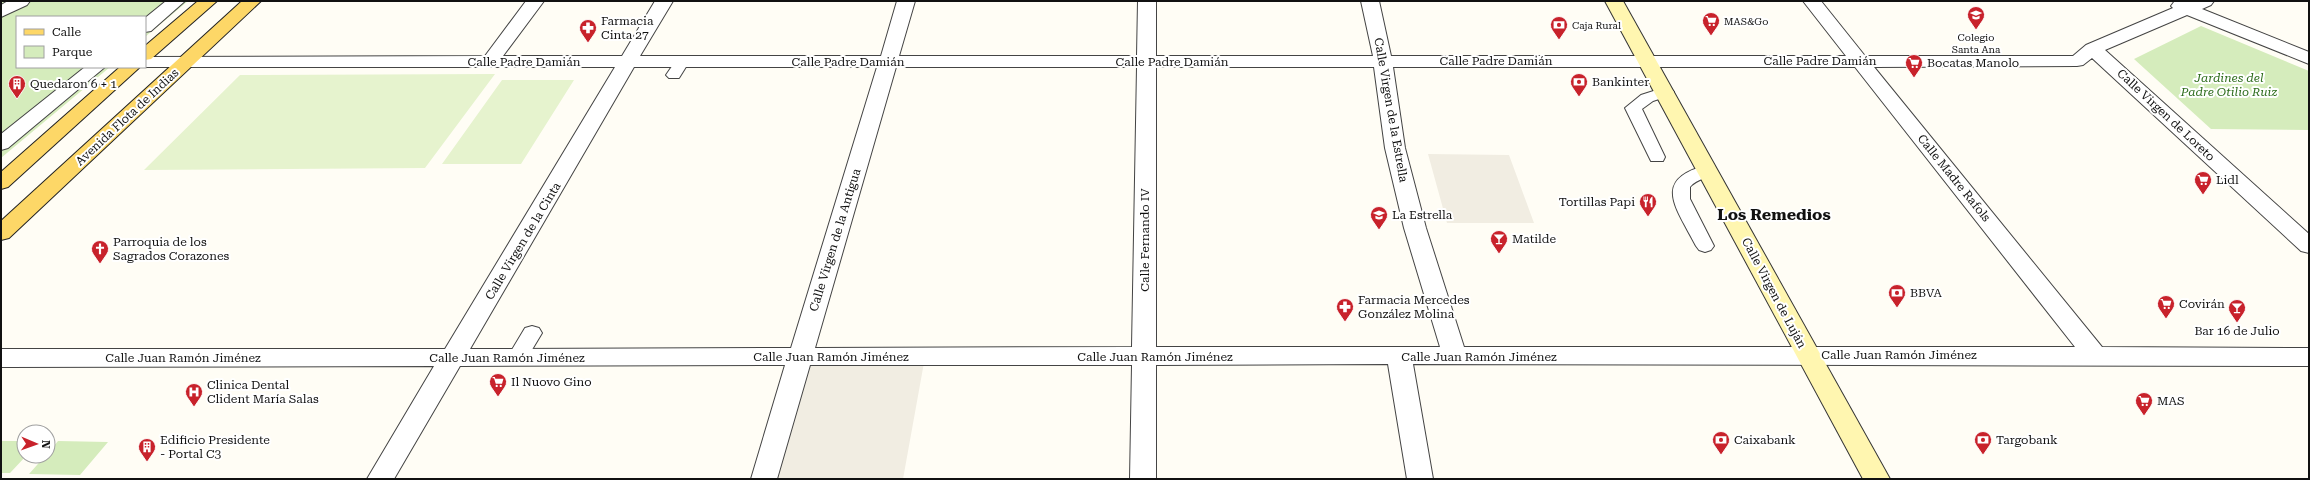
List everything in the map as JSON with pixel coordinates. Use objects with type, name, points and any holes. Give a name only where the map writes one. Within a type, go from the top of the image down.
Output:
[{"type":"main road","points":[[146,54],[208,1]]},
{"type":"main road","name":"Avenida Flota de Indias","points":[[6,224],[187,62],[252,1]]},
{"type":"main road","name":"Calle Virgen de Luján","points":[[1614,1],[1666,92],[1808,355],[1877,479]]},
{"type":"main road","points":[[1,183],[130,68]]},
{"type":"street","points":[[1,12],[21,1]]},
{"type":"street","points":[[146,26],[176,1]]},
{"type":"street","points":[[490,62],[534,1]]},
{"type":"street","name":"Calle Virgen de la Cinta","points":[[380,479],[454,358],[664,1]]},
{"type":"street","name":"Calle Virgen de la Antigua","points":[[764,479],[906,1]]},
{"type":"street","name":"Calle Fernando IV","points":[[1143,479],[1147,1]]},
{"type":"street","name":"Calle Virgen de la Estrella","points":[[1370,1],[1383,62],[1395,148],[1415,228],[1455,357]]},
{"type":"street","name":"Calle Madre Rafols","points":[[1812,1],[2095,356]]},
{"type":"street","points":[[2168,1],[2309,60]]},
{"type":"street","name":"Calle Padre Damián","points":[[146,62],[628,62],[678,68],[888,62],[2078,61],[2092,49],[2205,1]]},
{"type":"street","name":"Calle Virgen de Loreto","points":[[2092,49],[2119,71],[2309,246]]},
{"type":"street","points":[[1,144],[95,68]]},
{"type":"street","name":"Calle Juan Ramón Jiménez","points":[[1,358],[1455,357],[1808,355],[2309,356]]},
{"type":"street","points":[[1400,357],[1420,479]]},
{"type":"lane","points":[[1657,157],[1633,108],[1647,98],[1666,92]]},
{"type":"lane","points":[[1705,246],[1681,199],[1681,186],[1689,177],[1708,170]]},
{"type":"lane","points":[[517,358],[532,333]]},
{"type":"green space","points":[[1,1],[188,1],[146,36],[146,16],[16,16],[16,68],[109,68],[1,158]]},
{"type":"green space","name":"Jardines del Padre Otilio Ruiz","points":[[2201,26],[2309,71],[2309,130],[2211,129],[2134,59]]},
{"type":"green space","points":[[495,74],[425,168],[144,170],[240,75]]},
{"type":"green space","points":[[502,80],[574,80],[521,164],[442,164]]},
{"type":"green space","points":[[1,441],[16,441],[16,464],[18,464],[10,473],[1,473]]},
{"type":"green space","points":[[58,441],[108,442],[80,475],[29,474],[38,464],[56,464],[56,443]]},
{"type":"shaded area","points":[[1428,154],[1509,155],[1534,223],[1447,223]]},
{"type":"shaded area","points":[[800,357],[925,357],[903,479],[764,479]]},
{"type":"place","name":"Colegio Santa Ana","points":[[1976,30]]},
{"type":"place","name":"MAS&Go","points":[[1711,36]]},
{"type":"place","name":"Caja Rural","points":[[1559,40]]},
{"type":"place","name":"Farmacia Cinta 27","points":[[588,43]]},
{"type":"place","name":"Bocatas Manolo","points":[[1914,78]]},
{"type":"place","name":"Bankinter","points":[[1579,97]]},
{"type":"place","name":"Quedaron 6 + 1","points":[[17,99]]},
{"type":"place","name":"Lidl","points":[[2203,195]]},
{"type":"place","name":"Tortillas Papi","points":[[1648,217]]},
{"type":"place","name":"La Estrella","points":[[1379,230]]},
{"type":"place","name":"Matilde","points":[[1499,254]]},
{"type":"place","name":"Parroquia de los Sagrados Corazones","points":[[100,264]]},
{"type":"place","name":"BBVA","points":[[1897,308]]},
{"type":"place","name":"Covirán","points":[[2166,319]]},
{"type":"place","name":"Farmacia Mercedes González Molina","points":[[1345,322]]},
{"type":"place","name":"Bar 16 de Julio","points":[[2237,323]]},
{"type":"place","name":"Il Nuovo Gino","points":[[498,397]]},
{"type":"place","name":"Clinica Dental Clident María Salas","points":[[194,407]]},
{"type":"place","name":"MAS","points":[[2144,416]]},
{"type":"place","name":"Caixabank","points":[[1721,455]]},
{"type":"place","name":"Targobank","points":[[1983,455]]},
{"type":"place","name":"Edificio Presidente - Portal C3","points":[[147,462]]},
{"type":"district","name":"Los Remedios","points":[[1774,214]]}]
